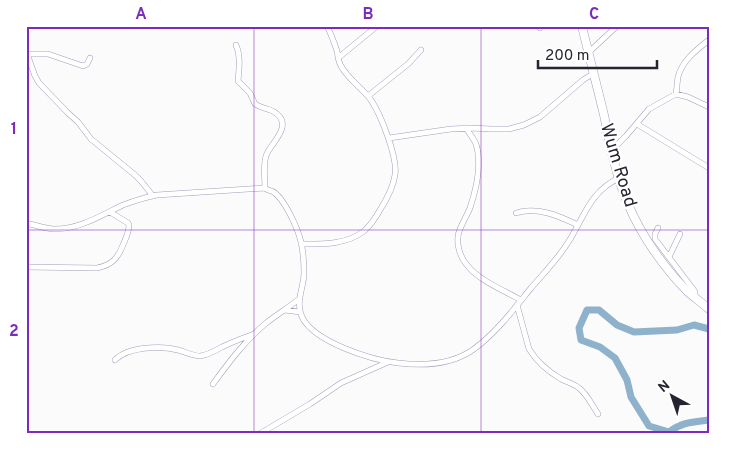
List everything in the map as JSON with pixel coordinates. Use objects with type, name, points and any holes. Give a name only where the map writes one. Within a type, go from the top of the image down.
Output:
[{"type":"highway","name":"Wum Road","points":[[582,26],[619,178],[628,203],[649,242],[677,279],[709,309]]},
{"type":"street","points":[[302,244],[337,242],[354,237],[364,231],[376,218],[391,190],[396,174],[389,138],[377,110],[368,96],[341,66],[327,26]]},
{"type":"street","points":[[338,58],[377,26]]},
{"type":"street","points":[[537,26],[540,28],[542,26]]},
{"type":"street","points":[[588,53],[617,26]]},
{"type":"street","points":[[676,94],[682,66],[698,48],[709,40]]},
{"type":"street","points":[[236,45],[239,56],[238,81],[250,92],[255,104],[278,114],[282,122],[280,135],[266,158],[265,188]]},
{"type":"street","points":[[368,96],[408,64],[421,50]]},
{"type":"street","points":[[90,58],[87,64],[83,66],[48,54],[27,52],[39,83],[78,122],[91,139],[135,174],[153,196]]},
{"type":"street","points":[[389,138],[466,128],[510,129],[532,122],[540,117],[583,80],[594,73]]},
{"type":"street","points":[[612,150],[649,109],[676,94],[688,97],[709,107]]},
{"type":"street","points":[[636,124],[709,168]]},
{"type":"street","points":[[466,128],[476,143],[478,167],[470,209],[459,232],[458,242],[461,256],[467,266],[519,303],[529,349],[547,369],[579,388],[598,414]]},
{"type":"street","points":[[26,223],[53,229],[66,228],[126,204],[153,196],[265,188],[278,195],[295,224],[302,244],[304,274],[298,304],[302,319],[308,326],[322,338],[344,348],[388,362],[411,365],[433,364],[464,354],[489,335],[554,262],[594,197],[610,182],[619,178]]},
{"type":"street","points":[[516,213],[525,210],[548,213],[578,225]]},
{"type":"street","points":[[26,268],[97,268],[114,260],[119,255],[129,225],[110,212]]},
{"type":"street","points":[[658,228],[655,239],[694,289],[696,298]]},
{"type":"street","points":[[669,257],[680,234]]},
{"type":"street","points":[[213,384],[248,339],[272,318],[299,299]]},
{"type":"street","points":[[285,310],[300,312]]},
{"type":"street","points":[[115,360],[123,353],[130,351],[157,348],[180,350],[195,356],[204,355],[254,334]]},
{"type":"street","points":[[261,433],[341,383],[388,362]]},
{"type":"waterway","points":[[709,329],[694,325],[677,330],[634,332],[617,325],[599,310],[587,310],[579,328],[581,340],[600,347],[615,358],[627,380],[631,397],[649,426],[669,432],[683,424],[709,420]]}]
